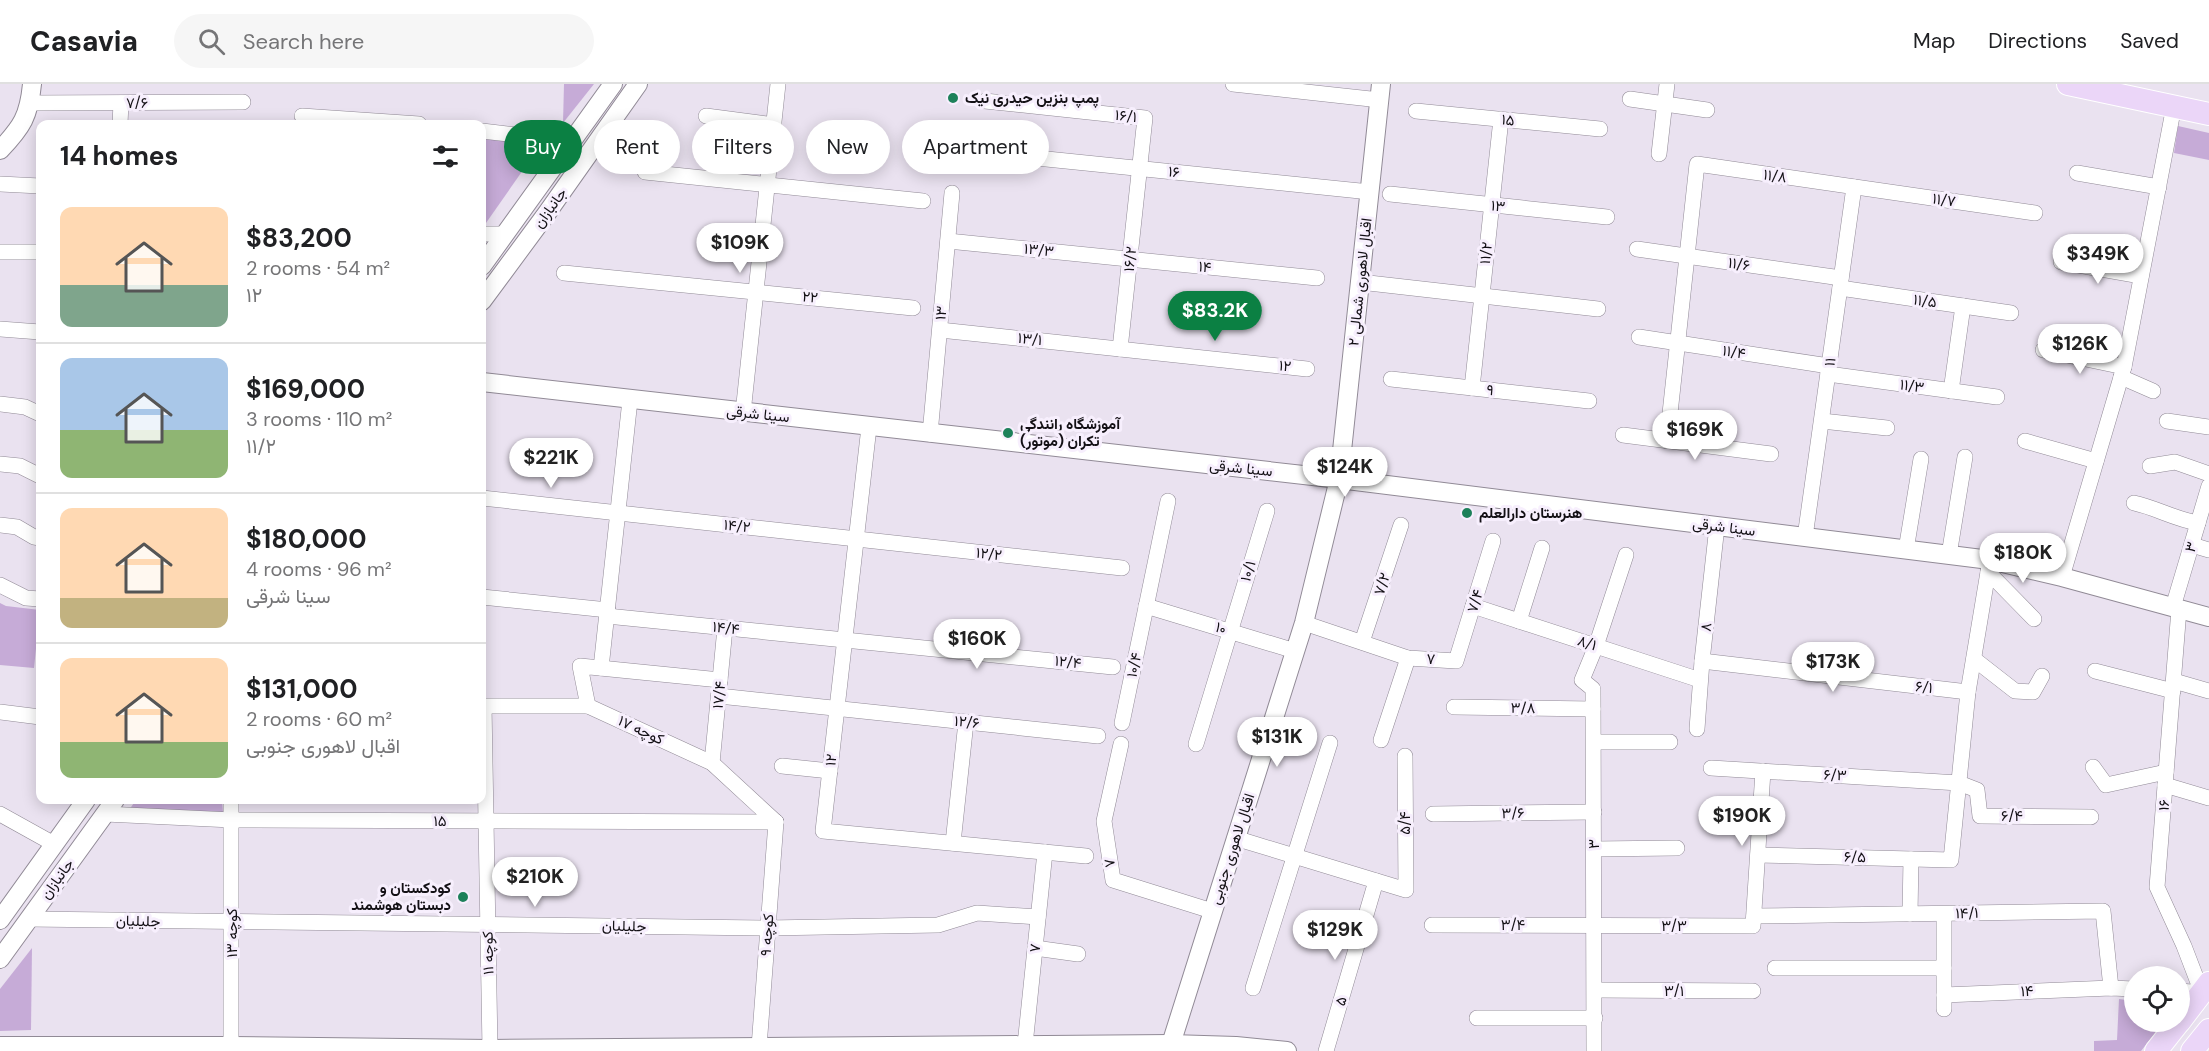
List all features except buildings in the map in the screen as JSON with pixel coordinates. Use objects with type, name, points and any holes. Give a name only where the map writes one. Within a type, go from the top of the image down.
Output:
[{"type":"main road","points":[[2068,84],[2209,114]]},
{"type":"main road","points":[[2190,1008],[2206,988]]},
{"type":"main road","points":[[2192,1051],[2209,1030]]},
{"type":"main road","points":[[2156,1051],[2171,1032]]},
{"type":"street","points":[[3,143],[20,130],[30,103],[32,84]]},
{"type":"street","name":"جانبازان","points":[[486,297],[548,213],[638,84]]},
{"type":"street","points":[[774,120],[778,84]]},
{"type":"street","points":[[1233,84],[1381,92]]},
{"type":"street","points":[[1659,154],[1667,84]]},
{"type":"street","name":"جانبازان","points":[[582,125],[611,85]]},
{"type":"street","name":"اقبال لاهوری شمالی ۲","points":[[1339,479],[1381,92]]},
{"type":"street","points":[[1630,99],[1707,110]]},
{"type":"street","name":"۱۶/۱","points":[[985,101],[1145,118],[1140,168]]},
{"type":"street","name":"۷/۶","points":[[30,103],[243,102]]},
{"type":"street","points":[[120,120],[121,103]]},
{"type":"street","points":[[2062,577],[2122,372],[2174,106]]},
{"type":"street","name":"۱۵","points":[[1416,111],[1600,129]]},
{"type":"street","points":[[302,116],[358,120]]},
{"type":"street","points":[[706,116],[736,120]]},
{"type":"street","name":"۱۱/۲","points":[[1472,388],[1501,119]]},
{"type":"street","points":[[486,131],[504,134]]},
{"type":"street","name":"۱۶","points":[[1049,159],[1370,192]]},
{"type":"street","name":"۱۱/۸","points":[[1687,256],[1697,164],[1854,187]]},
{"type":"street","name":"۱۶/۲","points":[[1120,349],[1140,168]]},
{"type":"street","points":[[2077,173],[2158,187]]},
{"type":"street","name":"جانبازان","points":[[486,260],[547,174]]},
{"type":"street","points":[[664,174],[923,201]]},
{"type":"street","points":[[743,413],[768,174]]},
{"type":"street","points":[[0,184],[36,186]]},
{"type":"street","name":"۱۱/۷","points":[[1854,187],[2035,213]]},
{"type":"street","name":"۱۱","points":[[1805,537],[1854,187]]},
{"type":"street","name":"۱۳","points":[[930,434],[952,193]]},
{"type":"street","name":"۱۳","points":[[1390,194],[1607,217]]},
{"type":"street","points":[[529,201],[548,213]]},
{"type":"street","points":[[486,234],[505,234]]},
{"type":"street","name":"۱۳/۳","points":[[948,241],[1130,259]]},
{"type":"street","name":"۱۱/۶","points":[[1637,249],[1840,283]]},
{"type":"street","points":[[0,252],[36,252]]},
{"type":"street","points":[[1667,441],[1687,256]]},
{"type":"street","name":"۱۴","points":[[1130,259],[1317,278]]},
{"type":"street","points":[[2061,262],[2141,276]]},
{"type":"street","name":"۲۲","points":[[564,273],[913,308]]},
{"type":"street","points":[[1360,282],[1598,309]]},
{"type":"street","name":"۱۱/۵","points":[[1840,283],[2011,313]]},
{"type":"street","points":[[1951,391],[1963,306]]},
{"type":"street","points":[[0,329],[36,332]]},
{"type":"street","name":"۱۳/۱","points":[[940,330],[1120,349]]},
{"type":"street","name":"۱۱/۴","points":[[1639,337],[1828,370]]},
{"type":"street","name":"۱۲","points":[[1120,349],[1306,369]]},
{"type":"street","points":[[2043,350],[2122,372],[2153,391]]},
{"type":"street","name":"۱۱/۳","points":[[1828,370],[1997,397]]},
{"type":"street","name":"۹","points":[[1391,379],[1589,401]]},
{"type":"street","name":"سینا شرقی","points":[[486,382],[1339,479],[1949,555],[1989,566],[2062,577],[2209,617]]},
{"type":"street","points":[[602,668],[630,400]]},
{"type":"street","points":[[0,404],[25,406],[36,412]]},
{"type":"street","points":[[1821,421],[1887,428]]},
{"type":"street","points":[[2168,421],[2209,427]]},
{"type":"street","name":"۱۲","points":[[869,427],[823,831],[1086,856]]},
{"type":"street","points":[[1623,435],[1772,454]]},
{"type":"street","points":[[2025,441],[2096,461]]},
{"type":"street","points":[[1949,555],[1965,457]]},
{"type":"street","points":[[1906,550],[1921,459]]},
{"type":"street","points":[[2150,466],[2175,462],[2209,474]]},
{"type":"street","points":[[0,464],[20,466],[36,474]]},
{"type":"street","name":"اقبال لاهوری جنوبی","points":[[1171,1044],[1304,623],[1339,479]]},
{"type":"street","name":"۳","points":[[2176,608],[2198,523],[2206,505],[2209,486]]},
{"type":"street","points":[[486,498],[618,513]]},
{"type":"street","name":"۱۰/۴","points":[[1122,723],[1168,501]]},
{"type":"street","points":[[2134,503],[2177,520],[2198,523]]},
{"type":"street","name":"۱۰/۱","points":[[1196,744],[1267,511]]},
{"type":"street","name":"۱۴/۲","points":[[618,513],[856,539]]},
{"type":"street","points":[[0,525],[17,527],[36,537]]},
{"type":"street","name":"۷/۲","points":[[1362,642],[1401,525]]},
{"type":"street","name":"۸","points":[[1697,729],[1700,680],[1717,526]]},
{"type":"street","name":"۱۲/۲","points":[[856,539],[1122,568]]},
{"type":"street","name":"۷/۴","points":[[1456,661],[1493,541]]},
{"type":"street","points":[[2192,545],[2209,550]]},
{"type":"street","points":[[1519,621],[1542,548]]},
{"type":"street","points":[[1596,646],[1626,555]]},
{"type":"street","points":[[1989,566],[2034,619]]},
{"type":"street","points":[[1959,783],[1968,692],[1989,566]]},
{"type":"street","points":[[0,585],[26,598],[36,599]]},
{"type":"street","name":"۱۴/۴","points":[[486,598],[725,628],[844,640]]},
{"type":"street","name":"۱۰","points":[[1146,606],[1295,651]]},
{"type":"street","name":"۸/۱","points":[[1473,606],[1700,680]]},
{"type":"street","name":"۱۶","points":[[2176,608],[2173,686],[2157,887],[2206,988]]},
{"type":"street","name":"۷","points":[[1304,623],[1408,658],[1456,661]]},
{"type":"street","name":"۱۷/۴","points":[[712,763],[725,628]]},
{"type":"street","name":"۱۲/۴","points":[[844,640],[1113,667]]},
{"type":"street","name":"۳","points":[[1594,1051],[1593,689],[1582,680],[1596,646]]},
{"type":"street","points":[[1381,740],[1408,658]]},
{"type":"street","points":[[1974,659],[2015,691],[2033,692],[2042,676]]},
{"type":"street","name":"۶/۱","points":[[1702,660],[1968,692]]},
{"type":"street","points":[[588,706],[580,666],[837,708]]},
{"type":"street","points":[[2095,671],[2209,691]]},
{"type":"street","name":"کوچه ۱۷","points":[[486,706],[588,706],[712,763],[776,822]]},
{"type":"street","name":"۳/۸","points":[[1454,707],[1593,709]]},
{"type":"street","name":"۱۲/۶","points":[[837,708],[1098,736]]},
{"type":"street","points":[[0,712],[36,716]]},
{"type":"street","points":[[953,843],[966,722]]},
{"type":"street","points":[[1594,742],[1670,742]]},
{"type":"street","points":[[1253,988],[1330,743]]},
{"type":"street","name":"۸","points":[[1121,744],[1104,821],[1113,880],[1212,911]]},
{"type":"street","name":"۵/۴","points":[[1376,881],[1406,890],[1405,756]]},
{"type":"street","points":[[782,766],[830,771]]},
{"type":"street","points":[[2093,767],[2106,785],[2166,779],[2209,798]]},
{"type":"street","name":"۶/۳","points":[[1711,768],[1959,783]]},
{"type":"street","points":[[1754,921],[1763,771]]},
{"type":"street","name":"۶/۴","points":[[1959,783],[1977,789],[1980,816],[2091,817]]},
{"type":"street","name":"۶/۵","points":[[1758,855],[1951,861],[1959,783]]},
{"type":"street","name":"جانبازان","points":[[0,920],[84,804]]},
{"type":"street","name":"کوچه ۱۳","points":[[231,804],[231,1046]]},
{"type":"street","name":"کوچه ۱۱","points":[[486,804],[490,1049]]},
{"type":"street","name":"جانبازان","points":[[0,959],[110,807]]},
{"type":"street","name":"۱۵","points":[[110,807],[232,820],[776,822]]},
{"type":"street","name":"۳/۶","points":[[1433,814],[1594,812]]},
{"type":"street","points":[[0,814],[54,844]]},
{"type":"street","name":"کوچه ۹","points":[[759,1047],[776,822]]},
{"type":"street","points":[[1235,838],[1376,881]]},
{"type":"street","points":[[1594,849],[1677,848]]},
{"type":"street","name":"۷","points":[[1025,1044],[1045,852]]},
{"type":"street","points":[[1910,914],[1911,859]]},
{"type":"street","name":"۵","points":[[1326,1051],[1376,881]]},
{"type":"street","name":"۱۴/۱","points":[[1754,921],[1910,914],[2103,911],[2111,988]]},
{"type":"street","name":"جلیلیان","points":[[28,919],[768,928],[938,925],[977,913],[1038,917]]},
{"type":"street","points":[[1775,968],[1944,968],[1944,914]]},
{"type":"street","name":"۳/۳","points":[[1594,926],[1754,921]]},
{"type":"street","name":"۳/۴","points":[[1432,925],[1594,926]]},
{"type":"street","points":[[1035,948],[1078,954]]},
{"type":"street","name":"۱۴","points":[[1944,968],[1944,1002],[2124,989]]},
{"type":"street","points":[[2190,990],[2206,988]]},
{"type":"street","name":"۳/۱","points":[[1595,990],[1753,991]]},
{"type":"street","points":[[1477,1018],[1595,1018]]},
{"type":"street","points":[[0,1046],[490,1049],[1171,1044],[1236,1046],[1287,1051]]},
{"type":"shaded area","points":[[564,84],[594,84],[565,120],[563,120]]},
{"type":"shaded area","points":[[2178,126],[2209,133],[2209,160],[2174,153]]},
{"type":"shaded area","points":[[486,138],[504,140],[504,174],[520,174],[486,223]]},
{"type":"shaded area","points":[[0,603],[6,606],[36,610],[34,668],[0,665]]},
{"type":"shaded area","points":[[133,804],[222,804],[223,812],[129,810]]},
{"type":"shaded area","points":[[32,948],[31,1030],[0,1031],[0,989]]},
{"type":"shaded area","points":[[2119,999],[2124,1000],[2124,1032],[2156,1032],[2141,1051],[2094,1051],[2094,1041],[2117,1040]]},
{"type":"place","name":"پمپ بنزین حیدری نیک","points":[[953,98]]},
{"type":"place","name":"آموزشگاه رانندگی تکران (موتور)","points":[[1008,433]]},
{"type":"place","name":"هنرستان دارالعلم","points":[[1467,513]]},
{"type":"place","name":"کودکستان و دبستان هوشمند","points":[[463,897]]}]
